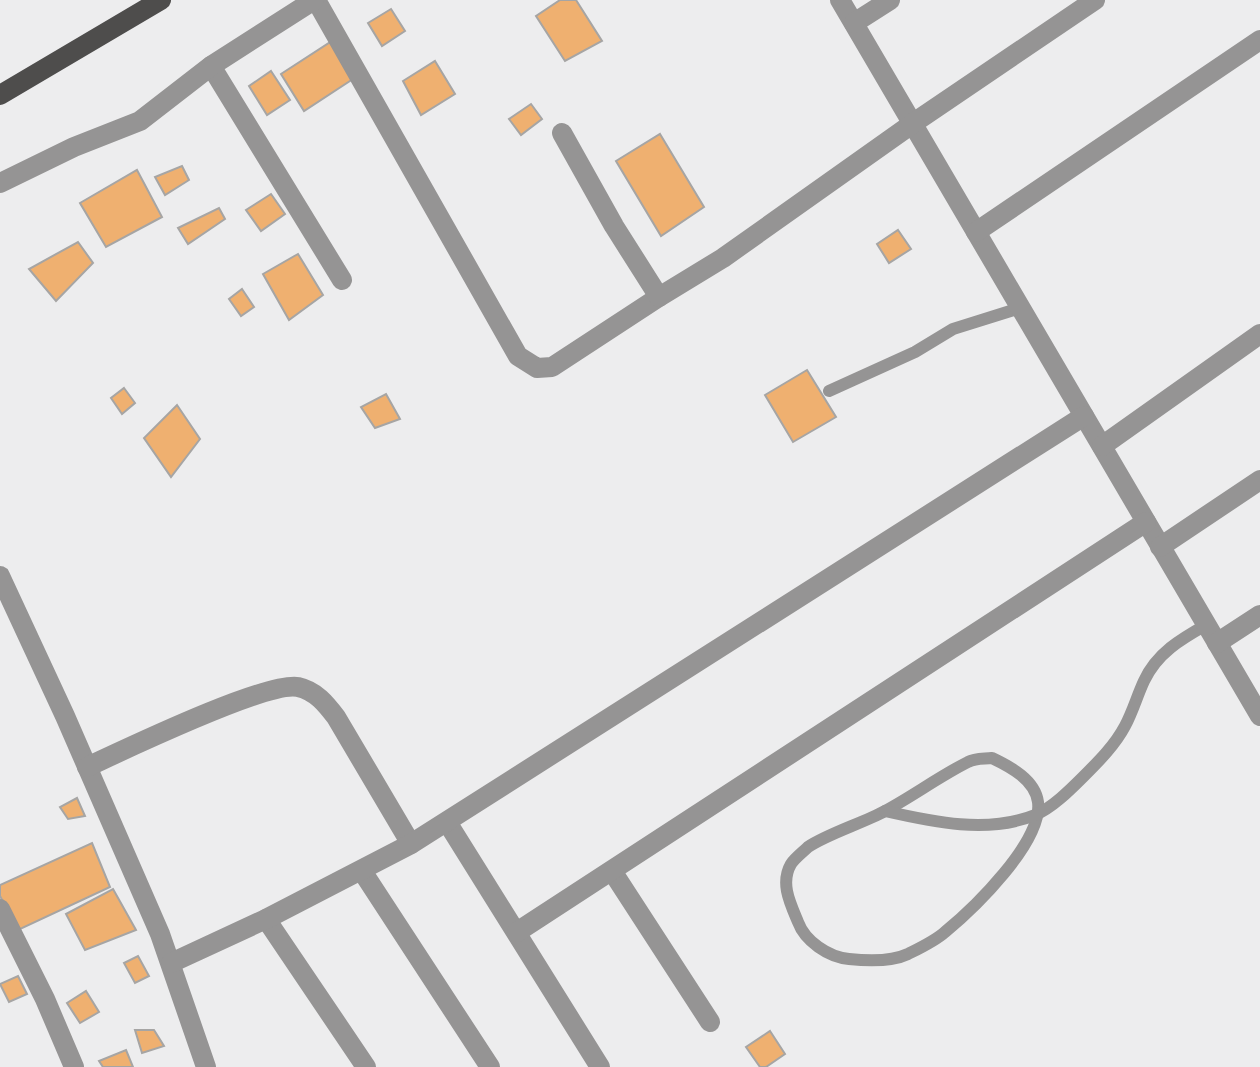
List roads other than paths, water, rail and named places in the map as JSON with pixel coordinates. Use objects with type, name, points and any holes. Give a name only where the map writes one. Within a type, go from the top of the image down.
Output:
[{"type":"main road","points":[[0,95],[161,0]]},
{"type":"street","points":[[0,183],[74,147],[140,121],[211,66],[315,0],[518,356],[537,368],[552,367],[723,258],[1095,0]]},
{"type":"street","points":[[840,0],[1260,716]]},
{"type":"street","points":[[854,23],[890,0]]},
{"type":"street","points":[[976,232],[1260,40]]},
{"type":"street","points":[[211,66],[342,280]]},
{"type":"street","points":[[562,133],[614,226],[659,297]]},
{"type":"street","points":[[1102,446],[1260,334]]},
{"type":"street","points":[[171,963],[266,919],[411,844],[1084,416]]},
{"type":"street","points":[[1160,547],[1260,480]]},
{"type":"street","points":[[517,932],[1146,522]]},
{"type":"street","points":[[0,576],[171,963],[206,1067]]},
{"type":"street","points":[[1217,643],[1260,615]]},
{"type":"street","points":[[87,767],[234,703],[280,687],[300,687],[321,698],[336,717],[411,844]]},
{"type":"street","points":[[447,822],[600,1067]]},
{"type":"street","points":[[362,871],[490,1067]]},
{"type":"street","points":[[612,871],[710,1022]]},
{"type":"street","points":[[0,909],[45,999],[74,1067]]},
{"type":"street","points":[[266,919],[366,1067]]},
{"type":"lane","points":[[829,391],[915,352],[953,329],[1020,308]]},
{"type":"lane","points":[[885,811],[928,821],[965,824],[1001,824],[1037,814],[1080,780],[1113,744],[1134,709],[1152,667],[1165,651],[1206,625]]},
{"type":"lane","points":[[992,758],[1009,766],[1027,781],[1038,800],[1030,834],[1011,864],[976,904],[942,935],[905,955],[870,961],[842,958],[824,951],[802,932],[789,899],[786,878],[792,862],[810,846],[885,811],[972,760],[992,758]]}]
